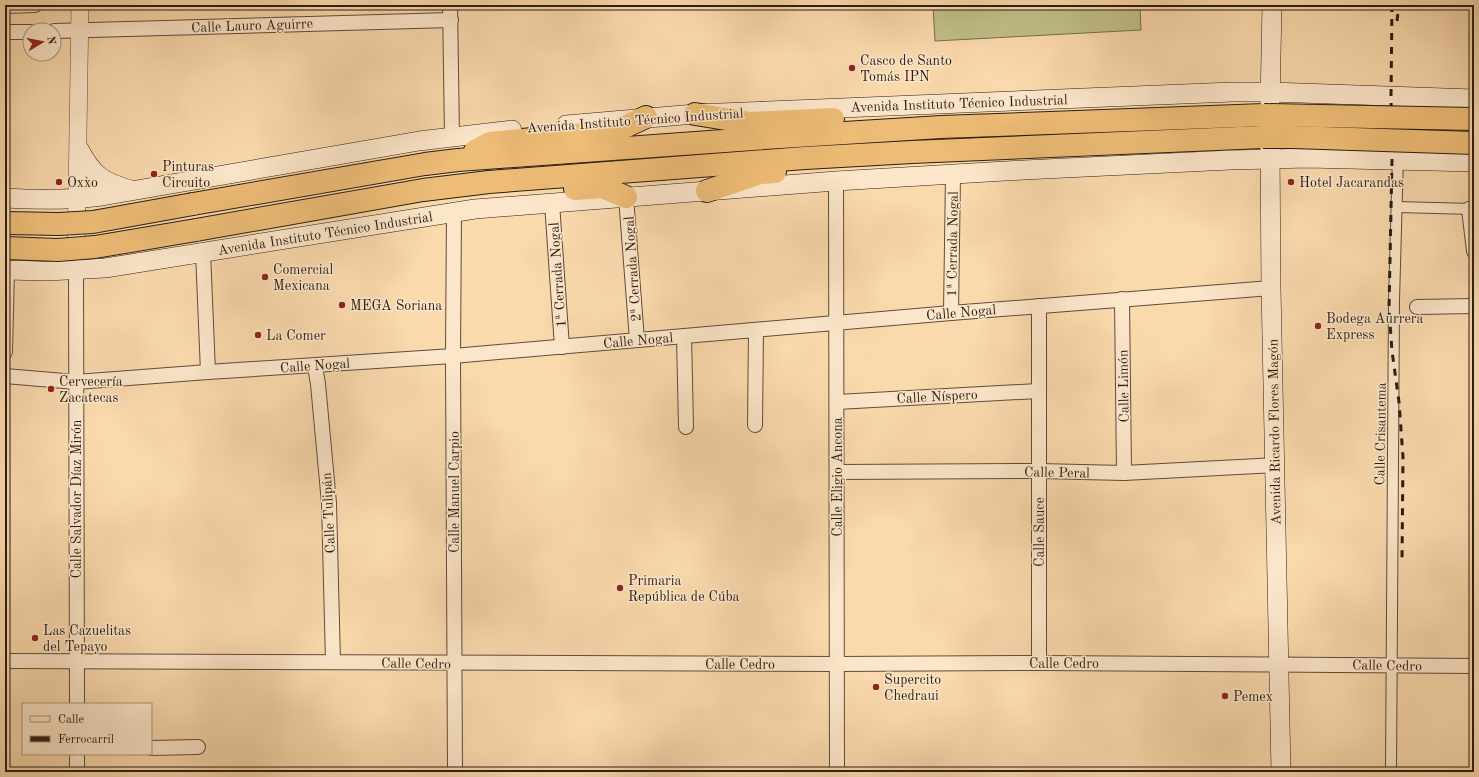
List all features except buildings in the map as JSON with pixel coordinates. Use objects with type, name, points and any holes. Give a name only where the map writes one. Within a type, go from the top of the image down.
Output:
[{"type":"highway","points":[[695,114],[751,122],[877,116],[908,130]]},
{"type":"highway","points":[[5,223],[59,224],[93,222],[425,164],[458,160],[780,137],[1143,119],[1286,115],[1474,119]]},
{"type":"highway","points":[[458,160],[490,143],[616,130],[646,117]]},
{"type":"highway","points":[[5,248],[58,250],[95,247],[423,190],[489,182],[789,159],[912,152],[1292,137],[1474,143]]},
{"type":"highway","points":[[707,191],[760,173],[881,164],[912,152]]},
{"type":"highway","points":[[489,182],[530,191],[602,187],[626,197]]},
{"type":"main road","name":"Avenida Ricardo Flores Magón","points":[[1272,5],[1269,158],[1281,772]]},
{"type":"main road","name":"Avenida Instituto Técnico Industrial","points":[[5,198],[44,200],[78,199],[134,191],[452,136],[646,117],[1224,92],[1271,92],[1474,99]]},
{"type":"main road","points":[[79,149],[85,162],[94,173],[105,181],[134,191]]},
{"type":"main road","name":"Avenida Instituto Técnico Industrial","points":[[6,270],[76,271],[104,268],[288,240],[475,209],[836,181],[1269,158],[1474,162]]},
{"type":"street","points":[[5,6],[35,5]]},
{"type":"street","points":[[76,271],[80,5]]},
{"type":"street","points":[[450,5],[452,136]]},
{"type":"street","name":"Calle Lauro Aguirre","points":[[62,31],[451,20]]},
{"type":"street","points":[[5,32],[22,32]]},
{"type":"street","name":"Calle Crisantema","points":[[1390,772],[1394,301],[1399,96]]},
{"type":"street","name":"1ª Cerrada Nogal","points":[[951,313],[953,174]]},
{"type":"street","name":"Calle Eligio Ancona","points":[[836,181],[836,402],[838,472],[837,772]]},
{"type":"street","name":"2ª Cerrada Nogal","points":[[626,197],[637,340]]},
{"type":"street","name":"1ª Cerrada Nogal","points":[[552,203],[562,347]]},
{"type":"street","points":[[1397,207],[1471,209],[1474,251]]},
{"type":"street","name":"Calle Manuel Carpio","points":[[454,212],[453,356],[455,772]]},
{"type":"street","points":[[204,252],[208,372]]},
{"type":"street","points":[[5,352],[6,270]]},
{"type":"street","name":"Calle Salvador Díaz Mirón","points":[[76,271],[76,703]]},
{"type":"street","name":"Calle Nogal","points":[[5,376],[76,382],[315,366],[453,356],[951,313],[1271,288]]},
{"type":"street","name":"Calle Limón","points":[[1122,299],[1124,473]]},
{"type":"street","name":"Calle Sauce","points":[[1039,306],[1039,662]]},
{"type":"street","points":[[1417,306],[1474,306]]},
{"type":"street","points":[[755,425],[756,330]]},
{"type":"street","points":[[684,336],[686,427]]},
{"type":"street","name":"Calle Tulipán","points":[[315,366],[329,504],[332,662]]},
{"type":"street","name":"Calle Níspero","points":[[836,402],[1038,391]]},
{"type":"street","name":"Calle Peral","points":[[838,472],[1038,471],[1124,473],[1275,465]]},
{"type":"street","name":"Calle Cedro","points":[[5,661],[837,664],[1039,662],[1474,666]]},
{"type":"street","points":[[152,748],[198,747]]},
{"type":"street","points":[[77,755],[77,772]]},
{"type":"shaded area","points":[[933,5],[1140,5],[1141,30],[935,41]]},
{"type":"railway","points":[[1392,5],[1392,160],[1389,309],[1403,457],[1402,560]]},
{"type":"railway","points":[[1397,21],[1399,5]]},
{"type":"place","name":"Casco de Santo Tomás IPN","points":[[852,68]]},
{"type":"place","name":"Pinturas Circuito","points":[[154,174]]},
{"type":"place","name":"Oxxo","points":[[59,182]]},
{"type":"place","name":"Hotel Jacarandas","points":[[1291,182]]},
{"type":"place","name":"Comercial Mexicana","points":[[265,277]]},
{"type":"place","name":"MEGA Soriana","points":[[342,305]]},
{"type":"place","name":"Bodega Aurrera Express","points":[[1318,326]]},
{"type":"place","name":"La Comer","points":[[258,335]]},
{"type":"place","name":"Cervecería Zacatecas","points":[[51,389]]},
{"type":"place","name":"Primaria República de Cúba","points":[[620,588]]},
{"type":"place","name":"Las Cazuelitas del Tepayo","points":[[35,638]]},
{"type":"place","name":"Supercito Chedraui","points":[[876,687]]},
{"type":"place","name":"Pemex","points":[[1225,696]]}]
